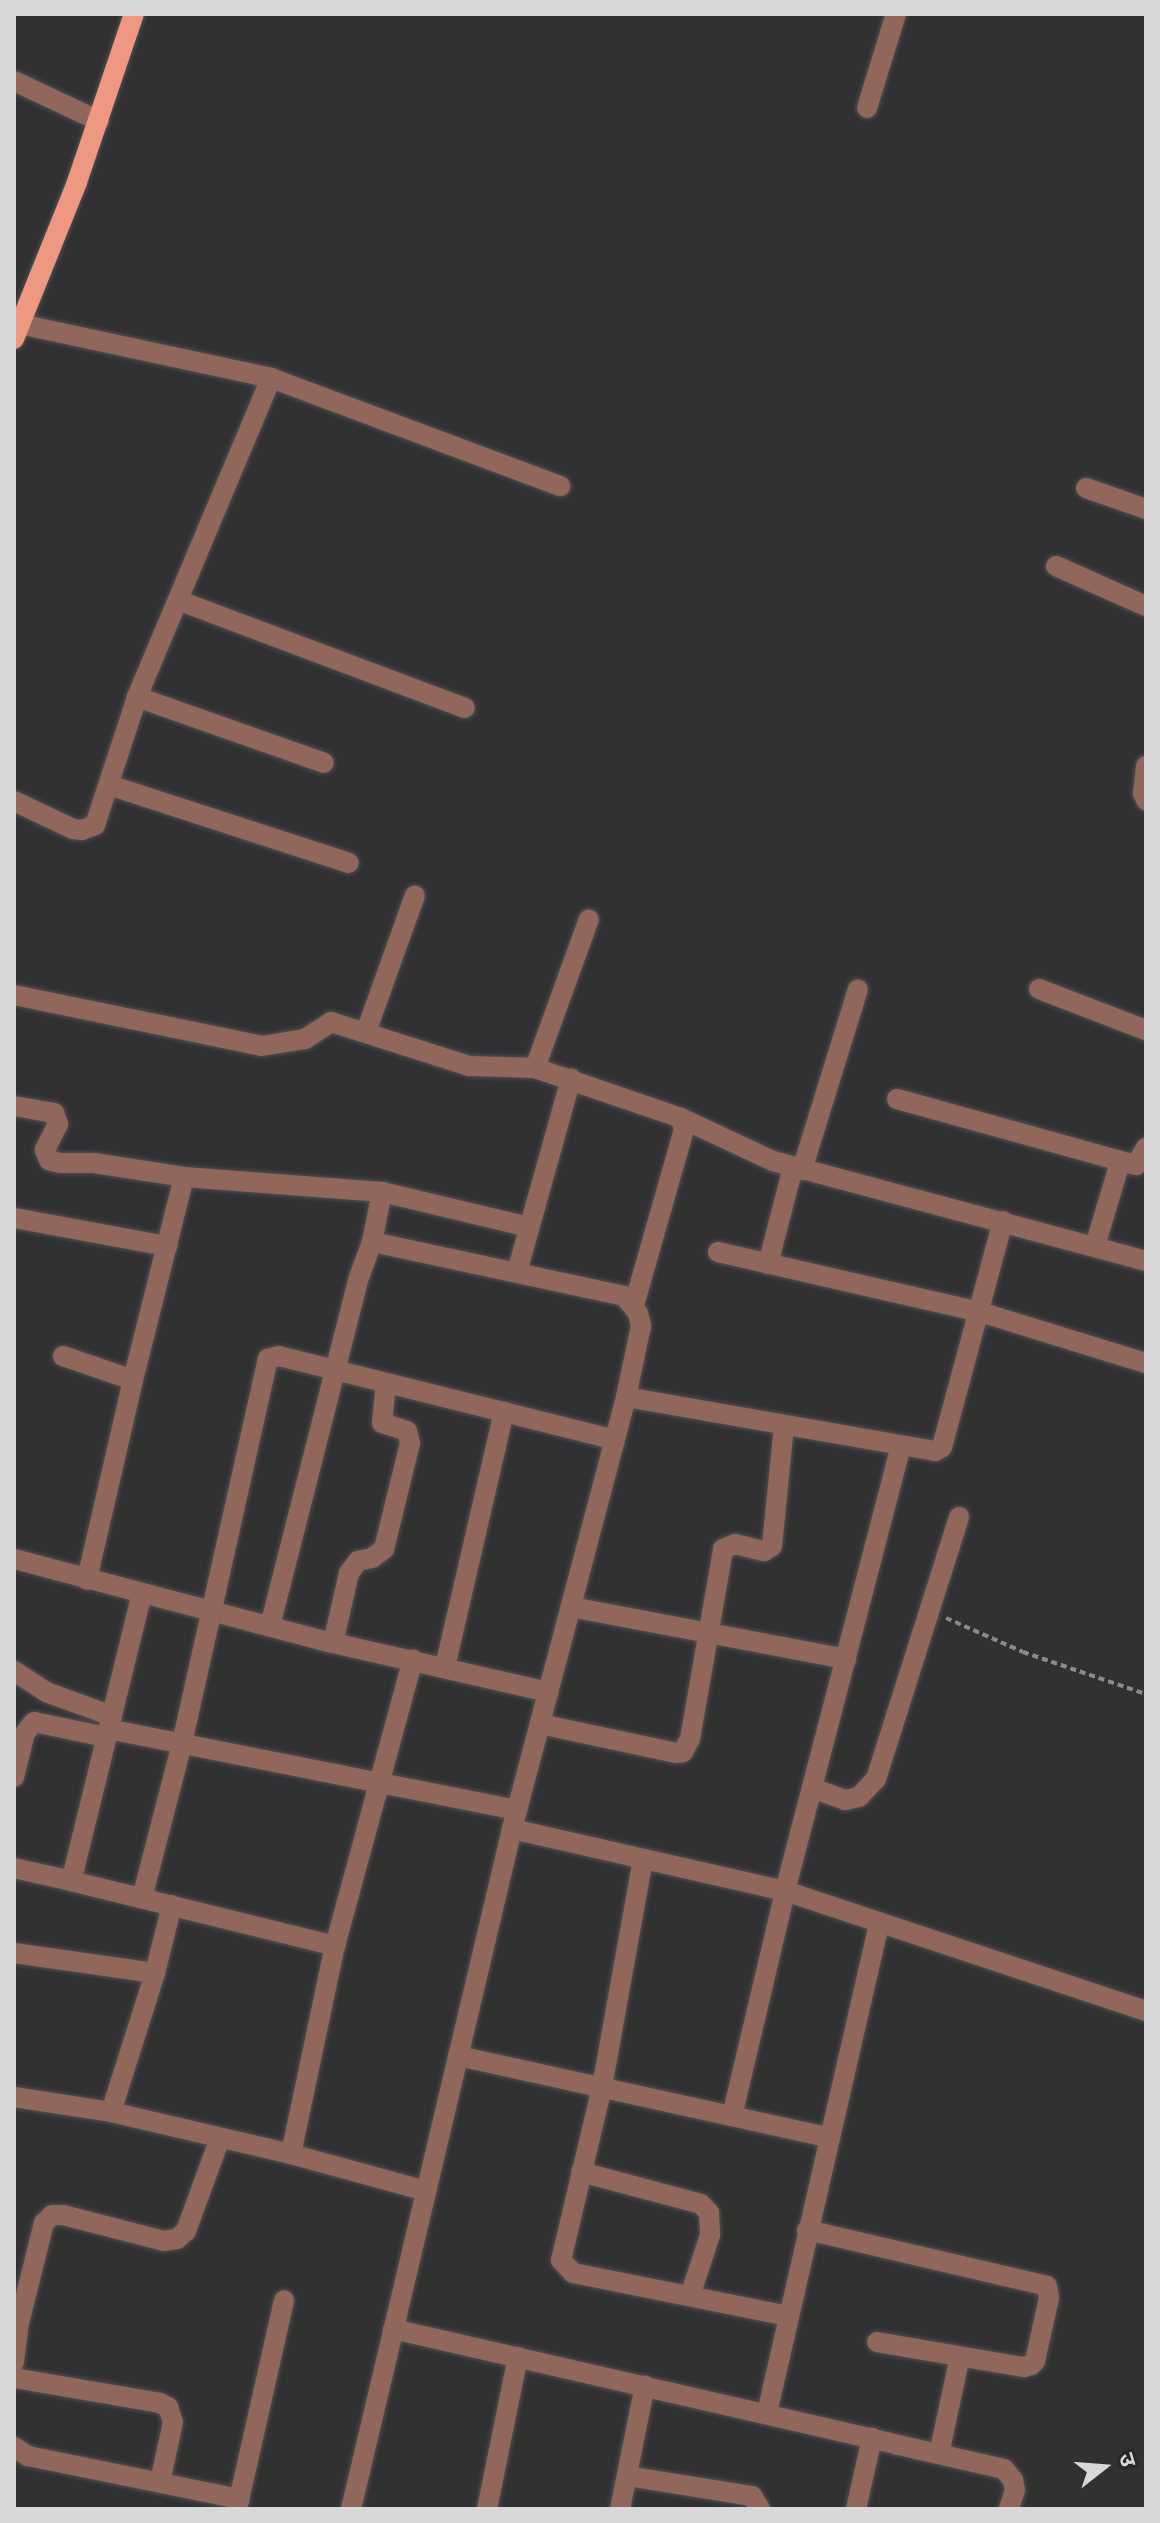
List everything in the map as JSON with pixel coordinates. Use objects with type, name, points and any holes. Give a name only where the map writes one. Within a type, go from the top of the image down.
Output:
[{"type":"main road","points":[[17,331],[99,121],[134,14]]},
{"type":"street","points":[[867,108],[896,14]]},
{"type":"street","points":[[14,81],[99,121]]},
{"type":"street","points":[[17,331],[271,378],[560,486]]},
{"type":"street","points":[[14,801],[82,830],[95,825],[137,697],[180,601],[271,378]]},
{"type":"street","points":[[1086,488],[1146,509]]},
{"type":"street","points":[[1056,566],[1146,606]]},
{"type":"street","points":[[180,601],[465,708]]},
{"type":"street","points":[[137,697],[324,763]]},
{"type":"street","points":[[1146,766],[1143,775],[1146,800]]},
{"type":"street","points":[[109,785],[349,863]]},
{"type":"street","points":[[366,1032],[415,895]]},
{"type":"street","points":[[535,1068],[589,919]]},
{"type":"street","points":[[768,1264],[858,989]]},
{"type":"street","points":[[1039,989],[1146,1030]]},
{"type":"street","points":[[14,995],[262,1046],[305,1039],[331,1022],[469,1066],[535,1068],[681,1118],[798,1168],[1146,1261]]},
{"type":"street","points":[[517,1272],[571,1078]]},
{"type":"street","points":[[897,1099],[1136,1165],[1146,1148]]},
{"type":"street","points":[[14,1106],[54,1113],[58,1124],[45,1150],[49,1160],[184,1177],[382,1192],[529,1227]]},
{"type":"street","points":[[634,1305],[684,1130],[681,1118]]},
{"type":"street","points":[[1095,1246],[1118,1169],[1117,1160]]},
{"type":"street","points":[[87,1580],[184,1177]]},
{"type":"street","points":[[270,1626],[358,1280],[372,1242],[382,1192]]},
{"type":"street","points":[[14,1218],[167,1246]]},
{"type":"street","points":[[626,1397],[926,1452],[942,1447],[1003,1221]]},
{"type":"street","points":[[351,2509],[514,1819],[615,1440],[641,1326],[634,1305],[624,1296],[372,1242]]},
{"type":"street","points":[[718,1252],[980,1312],[1146,1363]]},
{"type":"street","points":[[63,1356],[133,1380]]},
{"type":"street","points":[[142,1898],[182,1743],[268,1359],[279,1356],[615,1440]]},
{"type":"street","points":[[333,1643],[349,1573],[358,1561],[372,1558],[384,1549],[410,1443],[407,1431],[382,1423],[386,1383]]},
{"type":"street","points":[[445,1667],[504,1412]]},
{"type":"street","points":[[540,1724],[663,1751],[683,1752],[690,1739],[723,1549],[735,1544],[764,1551],[772,1546],[784,1426]]},
{"type":"street","points":[[732,2116],[785,1891],[901,1447]]},
{"type":"street","points":[[812,1788],[845,1800],[859,1797],[876,1779],[959,1517]]},
{"type":"street","points":[[14,1559],[333,1643],[548,1692]]},
{"type":"street","points":[[71,1881],[142,1593]]},
{"type":"street","points":[[571,1607],[846,1659]]},
{"type":"street","points":[[291,2154],[335,1946],[413,1659]]},
{"type":"street","points":[[14,1671],[109,1727]]},
{"type":"street","points":[[14,1777],[25,1733],[34,1722],[109,1727],[378,1782],[514,1819],[643,1859],[785,1891],[1146,2011]]},
{"type":"street","points":[[643,1859],[602,2087],[561,2253],[566,2268],[573,2273],[788,2316]]},
{"type":"street","points":[[14,1868],[335,1946]]},
{"type":"street","points":[[111,2112],[155,1973],[172,1905]]},
{"type":"street","points":[[767,2413],[827,2137],[879,1924]]},
{"type":"street","points":[[14,1953],[155,1973]]},
{"type":"street","points":[[458,2056],[827,2137]]},
{"type":"street","points":[[14,2097],[111,2112],[291,2154],[426,2191]]},
{"type":"street","points":[[14,2362],[16,2326],[44,2223],[52,2215],[164,2241],[177,2239],[186,2231],[220,2138]]},
{"type":"street","points":[[581,2172],[701,2204],[709,2213],[710,2235],[690,2296]]},
{"type":"street","points":[[807,2230],[1047,2286],[1049,2298],[1035,2361],[1023,2367],[877,2342]]},
{"type":"street","points":[[14,2447],[28,2456],[160,2482],[238,2504],[284,2300]]},
{"type":"street","points":[[393,2329],[1004,2469],[1013,2480],[1015,2490],[1009,2509]]},
{"type":"street","points":[[939,2454],[960,2356]]},
{"type":"street","points":[[487,2509],[518,2357]]},
{"type":"street","points":[[14,2378],[160,2403],[168,2407],[173,2422],[160,2482]]},
{"type":"street","points":[[620,2509],[645,2385]]},
{"type":"street","points":[[856,2509],[872,2438]]},
{"type":"street","points":[[627,2476],[752,2496],[760,2509]]},
{"type":"path","points":[[929,1611],[1023,1652],[1146,1694]]}]
